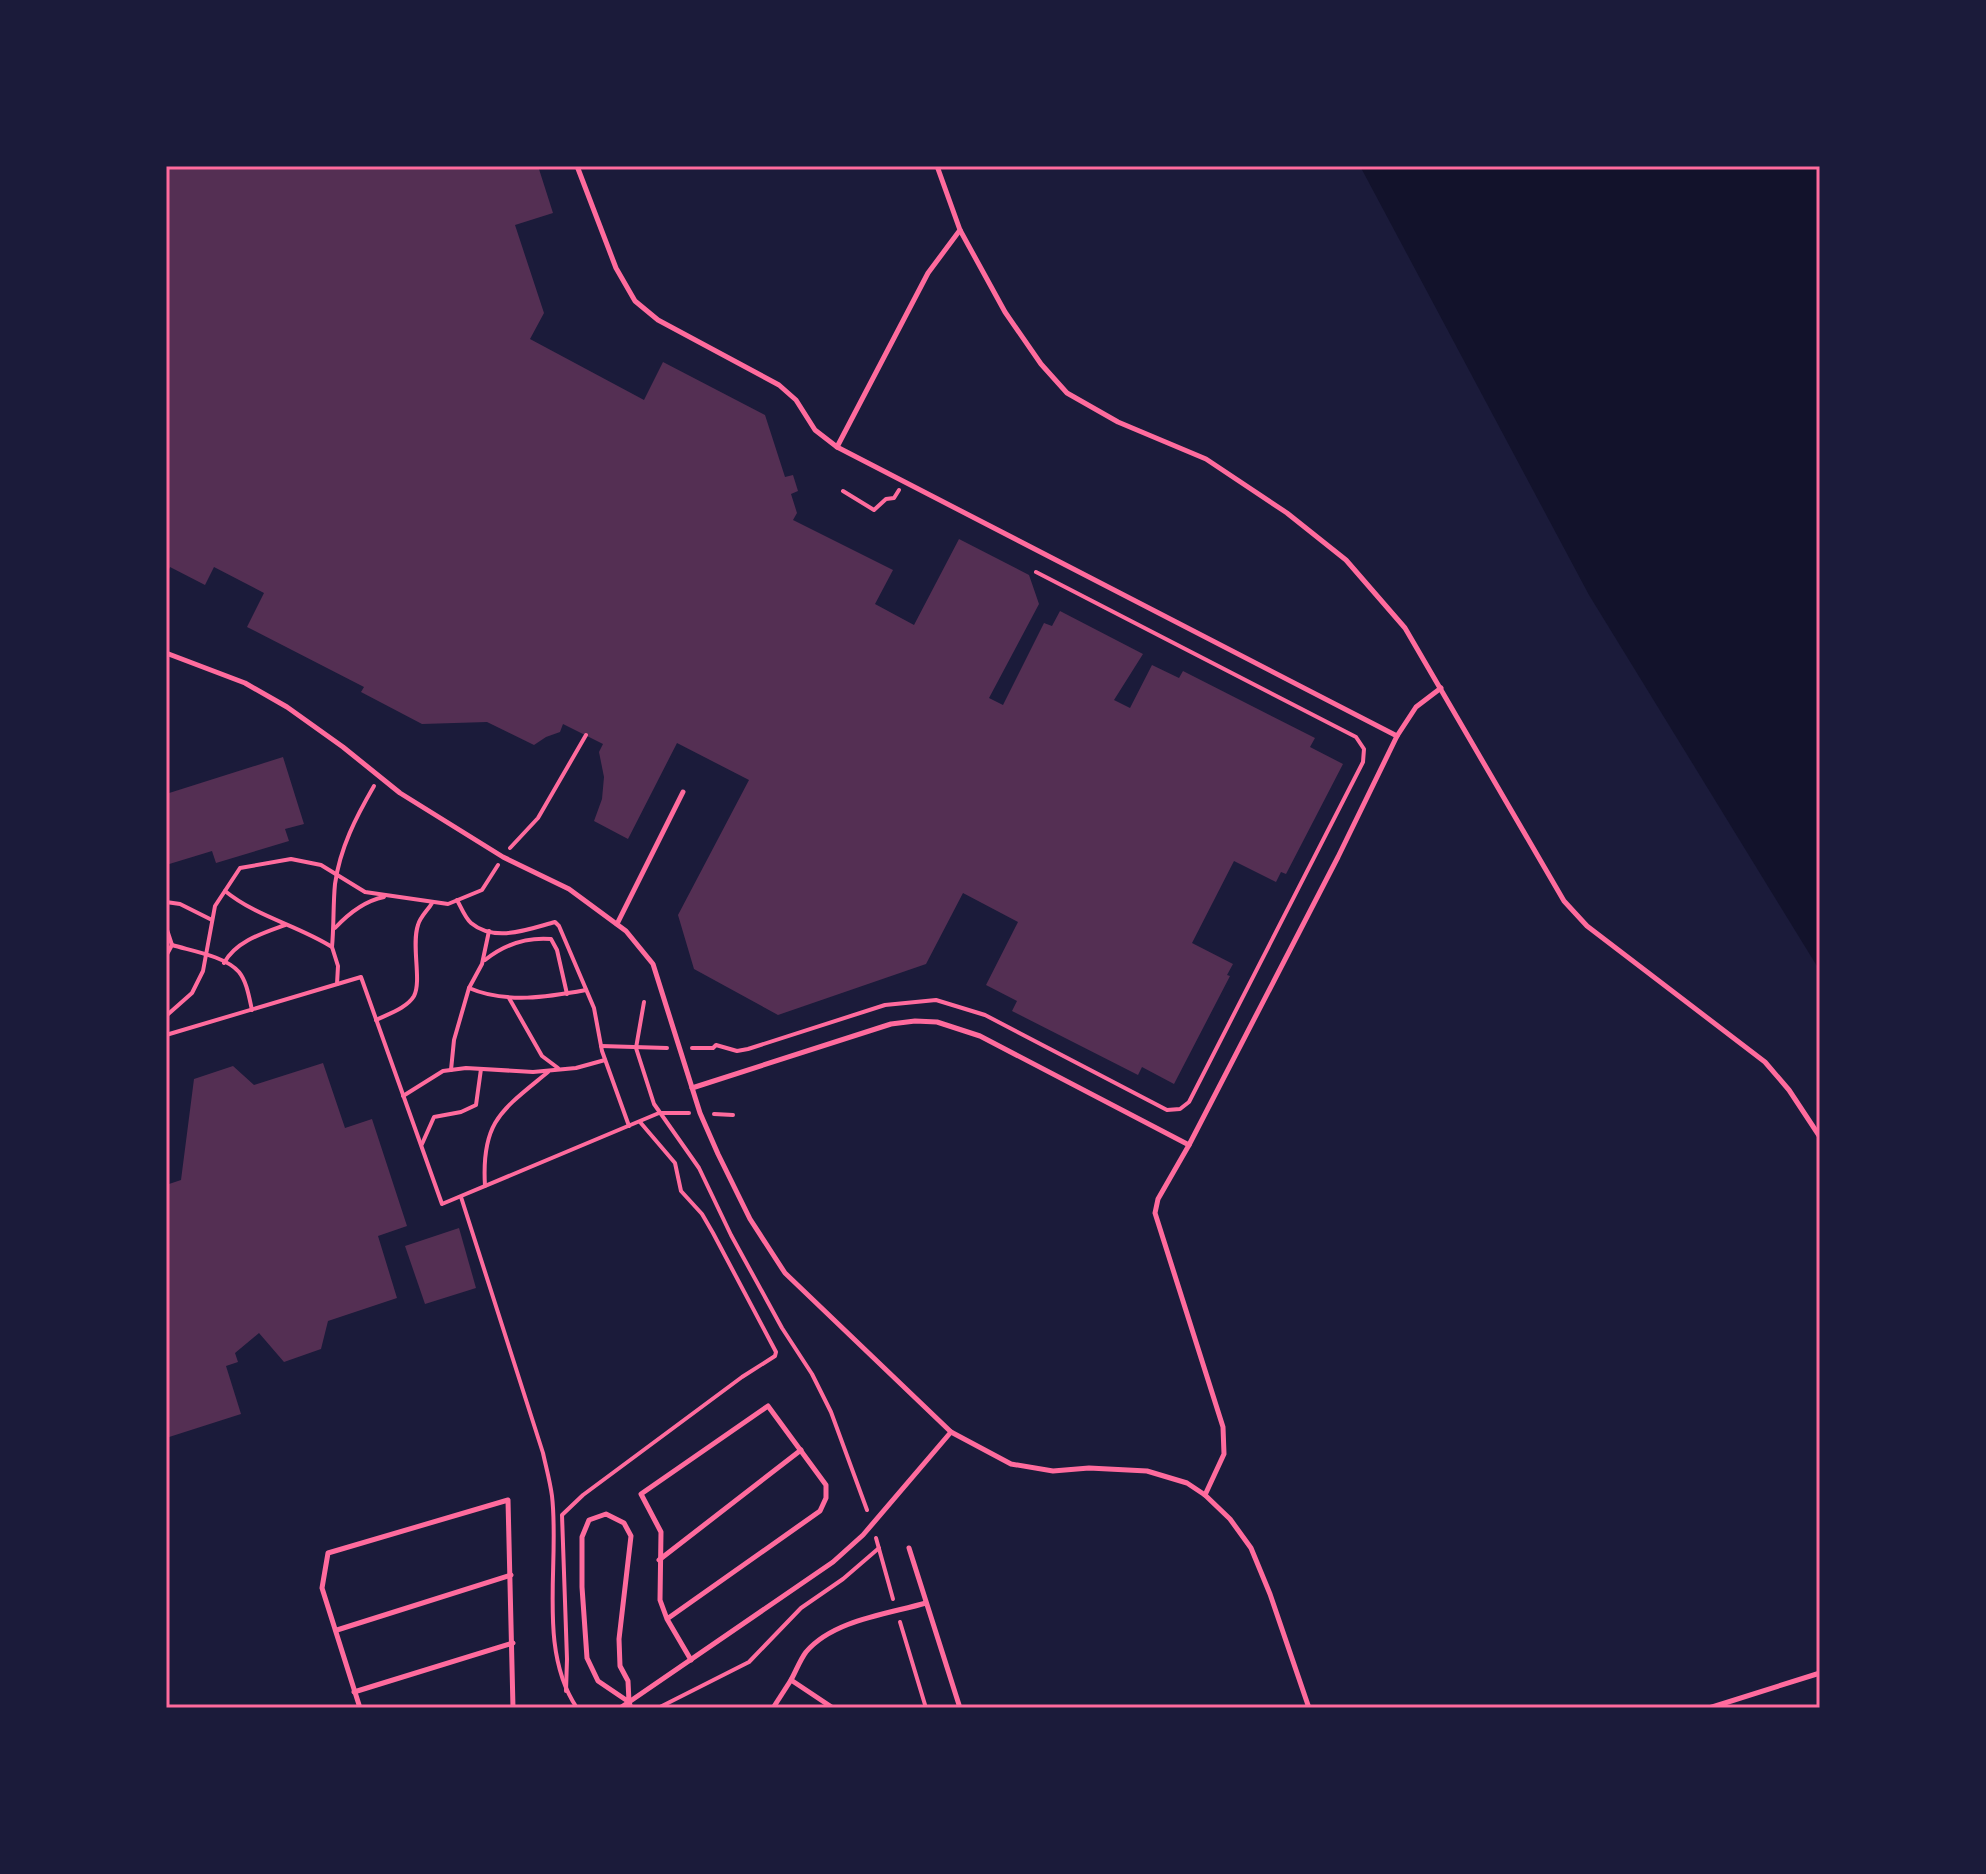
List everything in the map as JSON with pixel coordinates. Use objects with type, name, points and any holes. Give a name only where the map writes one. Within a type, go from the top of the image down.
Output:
[{"type":"lane","points":[[577,166],[616,268],[635,301],[658,320],[779,385],[796,400],[815,430],[837,447],[1397,736]]},
{"type":"lane","points":[[937,166],[960,230],[1005,312],[1041,364],[1067,393],[1118,422],[1206,459],[1320,538],[1346,560],[1405,628],[1564,901],[1587,926],[1765,1062],[1789,1090],[1820,1137]]},
{"type":"lane","points":[[837,447],[928,273],[960,230]]},
{"type":"lane","points":[[166,653],[245,683],[287,707],[400,793],[503,857],[569,889],[626,931],[653,964],[700,1113],[750,1219],[785,1273],[951,1432],[1011,1464],[1053,1471],[1089,1468],[1147,1471],[1187,1483],[1205,1495],[1230,1519],[1251,1548],[1309,1708]]},
{"type":"lane","points":[[1205,1495],[1224,1454],[1223,1427],[1155,1213],[1158,1199],[1338,857],[1397,736],[1416,707],[1441,688]]},
{"type":"lane","points":[[617,924],[683,792]]},
{"type":"lane","points":[[692,1088],[891,1024],[937,1022],[980,1036],[1189,1145]]},
{"type":"lane","points":[[667,1619],[820,1511],[826,1498],[826,1485],[768,1406],[641,1494],[661,1532],[660,1600],[667,1619],[691,1660]]},
{"type":"lane","points":[[620,1708],[630,1705],[833,1562],[872,1525],[951,1432]]},
{"type":"lane","points":[[659,1560],[801,1450]]},
{"type":"lane","points":[[360,1708],[322,1588],[328,1553],[508,1500],[513,1708]]},
{"type":"lane","points":[[606,1514],[624,1523],[631,1536],[619,1639],[620,1666],[628,1681],[630,1705],[598,1681],[587,1658],[582,1537],[589,1520],[606,1514]]},
{"type":"lane","points":[[909,1548],[960,1708]]},
{"type":"lane","points":[[336,1630],[511,1575]]},
{"type":"lane","points":[[773,1708],[805,1653],[825,1635],[858,1622],[926,1603]]},
{"type":"lane","points":[[354,1692],[513,1643]]},
{"type":"lane","points":[[1709,1708],[1820,1673]]},
{"type":"lane","points":[[791,1680],[833,1708]]},
{"type":"path","points":[[843,491],[874,510]]},
{"type":"path","points":[[601,1046],[713,1048],[716,1045],[737,1051],[885,1005],[936,1000],[985,1015],[1167,1110],[1180,1109],[1189,1102],[1363,762],[1364,749],[1356,737],[1036,572]]},
{"type":"path","points":[[166,1016],[192,993],[203,971],[215,906],[240,868],[291,859],[321,865],[365,892],[448,904],[482,890],[515,840],[538,818],[586,735]]},
{"type":"path","points":[[337,984],[338,966],[332,947],[337,875],[344,845],[357,814],[381,777]]},
{"type":"path","points":[[225,891],[254,911],[332,947]]},
{"type":"path","points":[[334,929],[359,907],[372,899],[386,896]]},
{"type":"path","points":[[457,900],[471,923],[489,931],[516,933],[555,922],[559,926],[594,1008],[605,1060],[629,1126]]},
{"type":"path","points":[[166,902],[180,904],[212,920]]},
{"type":"path","points":[[376,1020],[414,997],[418,925],[432,903]]},
{"type":"path","points":[[224,963],[240,944],[287,924]]},
{"type":"path","points":[[166,927],[172,945],[166,956]]},
{"type":"path","points":[[451,1070],[454,1040],[469,988],[483,960],[489,931]]},
{"type":"path","points":[[483,960],[524,939],[540,938],[554,942],[567,994]]},
{"type":"path","points":[[172,945],[205,955],[237,970],[245,982],[252,1010]]},
{"type":"path","points":[[559,956],[570,952]]},
{"type":"path","points":[[166,1035],[361,977],[442,1204],[659,1113],[733,1115]]},
{"type":"path","points":[[469,988],[509,998],[586,990]]},
{"type":"path","points":[[509,998],[542,1056],[560,1069]]},
{"type":"path","points":[[644,1002],[636,1048],[654,1104],[699,1168],[731,1235],[825,1399],[852,1464],[872,1525],[926,1708]]},
{"type":"path","points":[[403,1096],[432,1076],[451,1070],[533,1072],[605,1060]]},
{"type":"path","points":[[422,1147],[434,1117],[461,1112],[476,1105],[481,1069]]},
{"type":"path","points":[[485,1186],[488,1134],[510,1104],[550,1070]]},
{"type":"path","points":[[566,1691],[562,1515],[583,1495],[775,1356],[776,1352],[713,1233],[681,1191],[675,1163],[640,1121]]},
{"type":"path","points":[[461,1197],[543,1453],[552,1497],[555,1654],[566,1691],[577,1708]]},
{"type":"path","points":[[658,1708],[749,1662],[801,1608],[843,1579],[879,1548]]},
{"type":"shaded area","points":[[1360,166],[1820,166],[1820,971],[1589,595]]},
{"type":"building","points":[[166,166],[538,166],[553,213],[515,225],[544,313],[530,339],[644,400],[663,362],[765,415],[785,477],[793,475],[798,491],[791,494],[797,513],[793,520],[893,570],[875,604],[914,625],[959,539],[1029,575],[1039,604],[989,698],[1003,705],[1044,623],[1052,626],[1060,611],[1143,654],[1114,700],[1130,708],[1152,665],[1179,678],[1183,671],[1315,738],[1310,747],[1343,764],[1286,874],[1281,872],[1276,882],[1234,861],[1192,943],[1233,964],[1227,975],[1230,976],[1174,1084],[1142,1067],[1138,1075],[1012,1011],[1017,1001],[986,985],[1018,922],[963,893],[926,964],[778,1015],[694,969],[678,915],[749,780],[677,743],[628,839],[594,821],[602,799],[604,777],[599,752],[603,744],[563,724],[560,732],[534,745],[487,722],[422,724],[361,692],[364,687],[247,627],[264,593],[214,567],[205,585],[170,567],[166,576]]},
{"type":"building","points":[[283,757],[304,824],[285,829],[289,841],[216,863],[212,851],[166,865],[166,794]]},
{"type":"building","points":[[323,1063],[345,1128],[372,1119],[407,1226],[378,1236],[397,1298],[328,1321],[321,1349],[284,1362],[259,1333],[235,1353],[238,1362],[226,1366],[241,1414],[166,1438],[166,1185],[181,1180],[194,1079],[233,1066],[254,1085]]},
{"type":"building","points":[[459,1228],[476,1288],[425,1304],[405,1246]]}]
